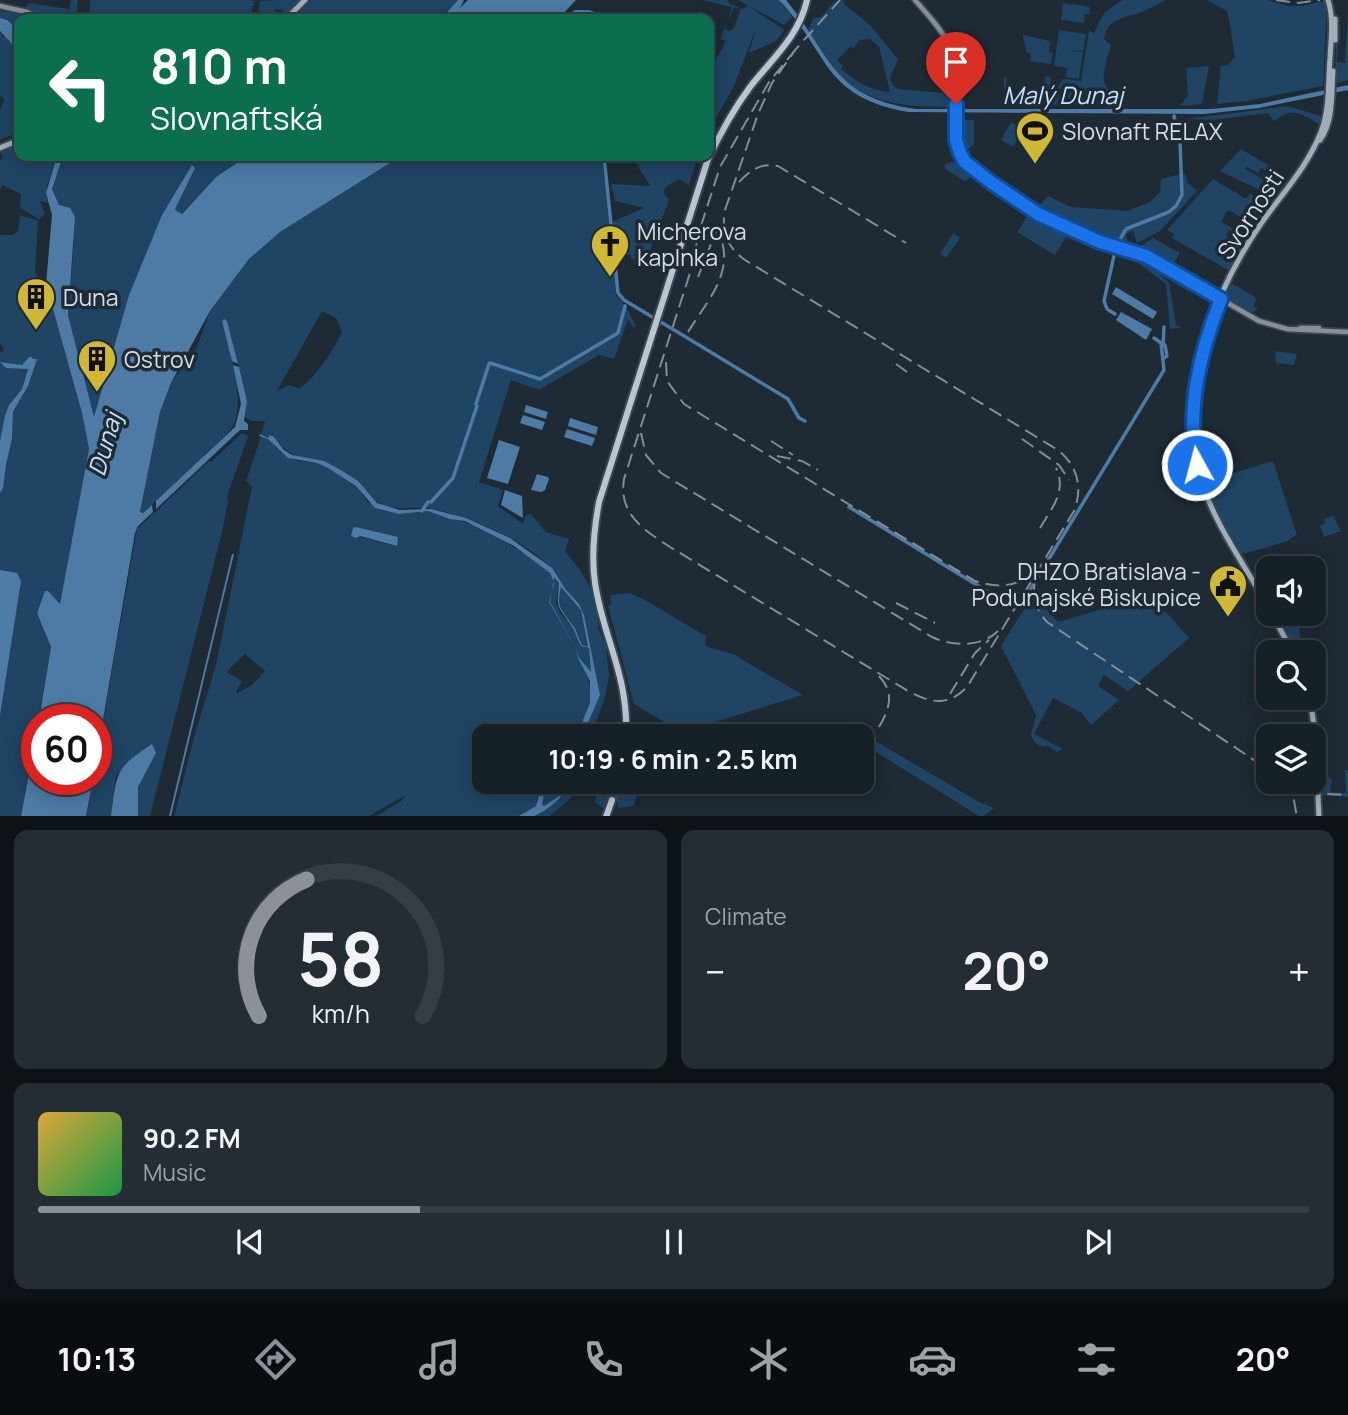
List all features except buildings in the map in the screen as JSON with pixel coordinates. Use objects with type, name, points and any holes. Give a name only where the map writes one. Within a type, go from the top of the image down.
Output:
[{"type":"highway","points":[[714,148],[743,100],[791,40],[808,2]]},
{"type":"highway","points":[[626,724],[622,683],[595,584],[593,554],[598,509],[709,161]]},
{"type":"highway","points":[[607,816],[614,801]]},
{"type":"main road","points":[[292,14],[307,0]]},
{"type":"main road","points":[[295,14],[307,0]]},
{"type":"main road","points":[[915,0],[941,31],[951,50],[955,71],[957,144],[964,161],[1027,208],[1100,242],[1146,256],[1262,320],[1278,325],[1348,330]]},
{"type":"main road","points":[[1329,96],[1335,24],[1330,0]]},
{"type":"main road","points":[[0,8],[28,14]]},
{"type":"main road","name":"Svornosti","points":[[1314,151],[1322,130],[1329,96]]},
{"type":"main road","name":"Svornosti","points":[[1256,586],[1212,511],[1202,485],[1194,452],[1192,415],[1195,385],[1207,338],[1222,299],[1252,239],[1320,141],[1328,122],[1329,96]]},
{"type":"main road","points":[[1312,710],[1319,816]]},
{"type":"shaded area","points":[[71,0],[78,0],[77,14],[36,14],[25,8],[29,3],[69,9]]},
{"type":"shaded area","points":[[90,0],[255,1],[249,14],[89,14]]},
{"type":"shaded area","points":[[301,0],[286,14],[282,14],[283,10],[275,9],[274,14],[258,14],[260,1]]},
{"type":"shaded area","points":[[311,0],[458,0],[445,14],[298,14]]},
{"type":"shaded area","points":[[702,0],[728,0],[742,9],[749,6],[784,30],[776,41],[749,53],[756,28],[734,86],[714,122],[714,64],[726,41],[720,39],[724,29],[730,31],[734,28],[741,9],[734,7],[728,21],[732,7]]},
{"type":"shaded area","points":[[738,0],[779,0],[793,16],[784,25]]},
{"type":"shaded area","points":[[843,0],[844,4],[870,25],[898,59],[890,78],[893,85],[898,89],[946,93],[953,85],[954,107],[888,102],[872,97],[844,81],[832,69],[808,31],[813,18],[821,17],[835,1]],"holes":[[[870,39],[879,47],[890,92],[858,81],[841,69],[843,66],[837,60],[851,46],[854,48],[859,40]]]},
{"type":"shaded area","points":[[1122,0],[1166,0],[1117,20],[1108,27],[1104,39],[1111,45],[1104,80],[1113,98],[1112,106],[1004,104],[1006,76],[1008,102],[1043,103],[1045,76],[1050,77],[1051,84],[1058,86],[1063,79],[1081,81],[1089,31],[1094,33],[1104,13]]},
{"type":"shaded area","points":[[1207,0],[1268,0],[1288,6],[1302,6],[1327,0],[1323,86],[1217,104],[1221,66],[1228,65],[1235,57],[1227,11]]},
{"type":"shaded area","points":[[1063,3],[1090,7],[1089,15],[1085,14],[1084,23],[1061,20]]},
{"type":"shaded area","points":[[0,11],[17,14],[14,14],[14,26],[0,18]]},
{"type":"shaded area","points":[[1348,14],[1348,80],[1335,84],[1336,43],[1337,62],[1345,63]]},
{"type":"shaded area","points":[[1059,30],[1086,34],[1083,51],[1070,50],[1083,52],[1079,79],[1066,77],[1067,68],[1054,66]]},
{"type":"shaded area","points":[[0,31],[2,36],[14,40],[14,134],[0,140],[0,110],[4,101],[0,96]]},
{"type":"shaded area","points":[[1023,35],[1050,41],[1049,52],[1053,54],[1051,64],[1030,61],[1031,54],[1026,52]]},
{"type":"shaded area","points":[[1209,66],[1202,104],[1180,106],[1188,95],[1186,68]]},
{"type":"shaded area","points":[[1288,106],[1324,117],[1322,126],[1298,113],[1287,113],[1274,121],[1268,113],[1212,120],[1187,119]]},
{"type":"shaded area","points":[[974,120],[974,144],[966,151],[965,157],[981,171],[967,161],[961,150],[957,121]]},
{"type":"shaded area","points":[[1011,122],[1023,129],[1013,147],[1001,140]]},
{"type":"shaded area","points":[[14,145],[14,161],[55,161],[47,186],[47,203],[40,201],[45,214],[39,219],[20,208],[21,194],[2,185],[0,190],[0,161],[3,158],[0,152]]},
{"type":"shaded area","points":[[1241,149],[1282,173],[1279,178],[1261,168],[1258,173],[1247,167],[1245,169],[1277,188],[1275,192],[1267,187],[1260,190],[1220,171]]},
{"type":"shaded area","points":[[61,161],[240,161],[216,177],[181,214],[167,206],[129,295],[94,419],[68,315],[74,239],[52,189]]},
{"type":"shaded area","points":[[393,161],[603,161],[609,223],[644,208],[615,201],[611,184],[650,186],[635,161],[696,161],[689,185],[679,179],[663,192],[669,200],[645,264],[631,258],[631,255],[613,255],[616,295],[625,305],[636,326],[634,328],[628,320],[614,359],[599,355],[539,390],[511,380],[479,482],[503,490],[498,506],[523,524],[526,515],[531,514],[546,532],[569,539],[565,551],[594,593],[599,630],[606,646],[609,676],[596,724],[588,724],[600,695],[584,615],[545,564],[519,543],[474,522],[432,509],[385,506],[369,496],[345,472],[296,456],[274,437],[261,435],[265,421],[251,421],[245,417],[247,401],[227,321],[222,321],[236,376],[236,419],[231,429],[204,458],[144,512],[140,512],[160,412],[171,383],[197,347],[210,311],[249,259],[280,232]],"holes":[[[322,311],[336,318],[342,333],[328,356],[299,389],[289,385],[277,391]]]},
{"type":"shaded area","points":[[951,162],[971,169],[972,174],[968,180],[964,181],[945,169],[945,164]]},
{"type":"shaded area","points":[[1185,173],[1188,183],[1197,191],[1160,231],[1137,243],[1133,231],[1126,234],[1128,244],[1107,241],[1037,208],[1048,196],[1071,207],[1128,211],[1150,202],[1160,192],[1161,179]]},
{"type":"shaded area","points":[[1213,179],[1246,199],[1250,193],[1272,206],[1258,226],[1228,210],[1221,222],[1250,238],[1248,241],[1229,230],[1226,236],[1245,247],[1230,271],[1172,238],[1174,234],[1167,230]]},
{"type":"shaded area","points":[[1030,212],[1069,232],[1055,255],[1017,232]]},
{"type":"shaded area","points":[[20,215],[38,221],[35,273],[46,284],[82,413],[89,449],[60,605],[45,591],[37,613],[51,647],[41,704],[21,704],[21,795],[25,795],[21,816],[0,816],[0,493],[12,439],[13,413],[28,386],[33,360],[30,356],[22,365],[1,362],[28,368],[22,389],[9,405],[0,441],[0,353],[4,350],[0,343],[0,235],[13,235],[18,231]]},
{"type":"shaded area","points":[[953,233],[960,238],[946,258],[940,254]]},
{"type":"shaded area","points":[[1153,238],[1180,253],[1172,266],[1142,251],[1141,246]]},
{"type":"shaded area","points":[[1134,254],[1140,256],[1169,283],[1176,325],[1182,328],[1170,329],[1166,284],[1134,260]]},
{"type":"shaded area","points":[[1231,283],[1254,296],[1256,299],[1253,307],[1258,308],[1252,313],[1226,298]]},
{"type":"shaded area","points":[[1275,351],[1297,354],[1294,365],[1276,363]]},
{"type":"shaded area","points":[[242,433],[248,436],[227,497],[222,532],[150,816],[138,816],[138,787],[156,753],[116,775],[111,816],[86,816],[90,795],[112,795],[112,704],[106,704],[137,529]]},
{"type":"shaded area","points":[[261,436],[297,461],[317,463],[328,468],[356,486],[368,502],[399,514],[428,511],[480,527],[527,555],[548,571],[554,581],[554,575],[559,583],[556,603],[561,614],[571,624],[581,646],[589,648],[591,672],[582,665],[591,693],[582,724],[472,724],[472,794],[540,794],[536,806],[521,816],[376,816],[406,795],[369,816],[174,816],[216,665],[252,487],[246,481]],"holes":[[[356,527],[398,537],[396,546],[357,536]],[[245,654],[265,671],[251,686],[237,693],[242,681],[226,672]]]},
{"type":"shaded area","points":[[1273,461],[1297,535],[1285,542],[1239,555],[1208,495],[1225,490],[1221,477]]},
{"type":"shaded area","points":[[1333,516],[1341,531],[1324,537],[1320,526],[1325,523],[1324,519]]},
{"type":"shaded area","points":[[561,586],[581,610],[588,647],[582,645],[560,606]]},
{"type":"shaded area","points":[[629,593],[643,599],[706,636],[705,645],[708,647],[733,654],[803,695],[708,724],[667,724],[634,704],[608,606],[611,604],[610,595]]},
{"type":"shaded area","points":[[1031,598],[1039,602],[1058,622],[1137,599],[1167,613],[1189,638],[1128,691],[1104,675],[1098,686],[1119,700],[1091,725],[1082,713],[1053,698],[1034,734],[1063,749],[1057,752],[1048,746],[1037,744],[1032,738],[1036,715],[1001,646]]},
{"type":"shaded area","points":[[1280,626],[1299,626],[1301,640],[1288,640]]},
{"type":"shaded area","points":[[874,740],[979,802],[994,808],[984,816],[979,816],[874,751]]},
{"type":"shaded area","points":[[1345,770],[1348,770],[1348,797],[1320,795],[1326,794],[1326,774],[1332,780],[1330,792],[1346,793]]},
{"type":"shaded area","points":[[544,794],[562,794],[544,806]]},
{"type":"shaded area","points":[[573,794],[550,816],[533,816],[564,795]]},
{"type":"shaded area","points":[[597,794],[638,794],[633,806],[618,808],[617,802],[611,800],[603,808],[595,802]]},
{"type":"water","points":[[458,0],[464,0],[460,8],[468,0],[576,0],[563,14],[445,14]]},
{"type":"water","points":[[779,0],[786,0],[836,71],[850,84],[866,95],[916,109],[1212,109],[1260,104],[1348,85],[1348,90],[1259,108],[1204,114],[908,112],[880,105],[843,84]]},
{"type":"water","points":[[575,10],[589,10],[601,14],[569,14]]},
{"type":"water","points":[[0,18],[14,26],[13,45],[0,31]]},
{"type":"water","name":"Dunaj","points":[[56,161],[61,161],[52,189],[59,205],[70,208],[75,217],[68,315],[94,417],[129,295],[162,215],[192,165],[195,168],[175,210],[182,214],[216,177],[240,161],[393,161],[280,232],[249,259],[210,311],[171,383],[160,412],[140,512],[143,513],[152,505],[153,512],[138,526],[135,533],[106,704],[42,704],[51,647],[37,613],[45,591],[60,604],[89,449],[82,413],[46,284],[52,215],[46,193]]},
{"type":"water","points":[[1116,287],[1157,312],[1153,319],[1112,294]]},
{"type":"water","points":[[1121,312],[1152,329],[1146,340],[1116,320]]},
{"type":"water","points":[[222,321],[227,321],[238,364],[232,361]]},
{"type":"water","points":[[30,356],[37,359],[28,386],[13,412],[12,439],[0,493],[0,441],[5,416],[9,405],[22,389],[28,369],[6,368],[0,362],[22,365]]},
{"type":"water","points":[[233,365],[239,367],[247,401],[244,421],[248,424],[248,430],[240,430],[156,509],[156,501],[235,427],[241,404]]},
{"type":"water","points":[[526,405],[548,412],[546,419],[524,412]]},
{"type":"water","points":[[523,415],[545,422],[542,430],[520,423]]},
{"type":"water","points":[[570,418],[598,427],[596,435],[568,426]]},
{"type":"water","points":[[567,429],[595,438],[592,446],[564,437]]},
{"type":"water","points":[[260,434],[268,438],[270,435],[292,455],[324,461],[341,470],[358,481],[377,503],[400,510],[431,509],[466,518],[510,538],[552,568],[579,604],[584,615],[600,695],[588,724],[581,724],[590,703],[590,681],[578,658],[576,648],[579,658],[591,672],[589,648],[581,646],[560,609],[558,602],[559,583],[554,577],[553,581],[550,573],[514,546],[465,521],[428,511],[399,514],[375,508],[356,486],[317,463],[288,458],[268,439],[259,436]],"holes":[[[561,587],[581,610],[588,647],[582,645],[574,626],[560,607]]]},
{"type":"water","points":[[499,440],[520,447],[508,484],[487,478]]},
{"type":"water","points":[[537,474],[549,479],[545,490],[541,492],[531,490]]},
{"type":"water","points":[[505,490],[522,496],[523,518],[501,505]]},
{"type":"water","points":[[353,528],[398,537],[397,546],[351,536]]},
{"type":"water","points":[[232,554],[234,554],[169,816]]},
{"type":"water","points":[[0,570],[17,573],[21,581],[0,715]]},
{"type":"water","points":[[152,744],[156,753],[138,787],[138,816],[111,816],[120,773],[130,760]]},
{"type":"water","points":[[540,794],[544,794],[544,806],[562,794],[541,812],[533,816],[519,816],[536,806]]},
{"type":"water","points":[[25,795],[90,795],[86,816],[21,816]]},
{"type":"waterway","points":[[1118,243],[1126,229],[1169,212],[1182,195],[1180,142],[1174,116]]},
{"type":"waterway","points":[[605,161],[618,293],[624,300],[654,318]]},
{"type":"waterway","points":[[1115,251],[1104,301],[1107,309],[1115,314]]},
{"type":"waterway","points":[[490,363],[540,379],[618,333],[625,306]]},
{"type":"waterway","points":[[661,322],[788,399],[799,418],[805,421]]},
{"type":"waterway","points":[[1163,346],[1164,327]]},
{"type":"waterway","points":[[1036,580],[1164,370],[1161,343],[1154,338]]},
{"type":"waterway","points":[[1164,358],[1167,356],[1165,345]]},
{"type":"waterway","points":[[476,404],[489,364]]},
{"type":"waterway","points":[[431,502],[453,478],[477,406]]},
{"type":"waterway","points":[[422,511],[428,502]]},
{"type":"waterway","points":[[849,507],[1013,607]]},
{"type":"waterway","points":[[1016,607],[1021,604],[1033,585]]},
{"type":"tunnel","points":[[615,801],[618,794]]},
{"type":"railway","points":[[796,49],[769,82],[720,167],[699,232],[691,270],[624,479],[625,502],[635,520],[670,547],[908,691],[931,700],[946,700],[967,687],[1074,511],[1078,494],[1077,478],[1070,463],[1058,450],[745,260],[734,250],[727,238],[725,210],[758,114],[772,83],[796,49],[840,0]]},
{"type":"railway","points":[[1276,0],[1298,3],[1320,0]]},
{"type":"railway","points":[[739,182],[756,168],[778,166],[906,243]]},
{"type":"railway","points":[[698,277],[721,219]]},
{"type":"railway","points":[[688,332],[720,278],[724,254],[722,242]]},
{"type":"railway","points":[[666,362],[667,381],[684,404],[975,581],[991,585],[1013,584],[1033,572]]},
{"type":"railway","points":[[896,364],[907,372]]},
{"type":"railway","points":[[641,433],[646,455],[661,473],[932,637],[949,643],[967,644],[984,640],[998,631]]},
{"type":"railway","points":[[1022,439],[1059,465],[1069,480]]},
{"type":"railway","points":[[771,441],[793,455]]},
{"type":"railway","points":[[777,456],[802,461],[818,470]]},
{"type":"railway","points":[[1040,528],[1059,492],[1056,468]]},
{"type":"railway","points":[[1036,577],[1035,601],[1047,622],[1256,761]]},
{"type":"railway","points":[[896,603],[935,623]]},
{"type":"railway","points":[[950,694],[975,653],[989,640]]},
{"type":"railway","points":[[879,676],[889,695],[886,713],[879,727]]},
{"type":"railway","points":[[1292,794],[1297,816]]},
{"type":"railway","points":[[1326,794],[1348,795]]},
{"type":"place","name":"Slovnaft RELAX","points":[[1035,165]]},
{"type":"place","name":"Micherova kaplnka","points":[[610,278]]},
{"type":"place","name":"Duna","points":[[36,331]]},
{"type":"place","name":"Ostrov","points":[[97,393]]},
{"type":"place","name":"DHZO Bratislava - Podunajské Biskupice","points":[[1228,618]]},
{"type":"route","points":[[956,104],[956,140],[960,153],[965,162],[992,183],[1038,214],[1100,242],[1146,256],[1221,299],[1207,338],[1194,393],[1192,424],[1197,465]]},
{"type":"water label","name":"Malý Dunaj","points":[[1063,94]]}]
